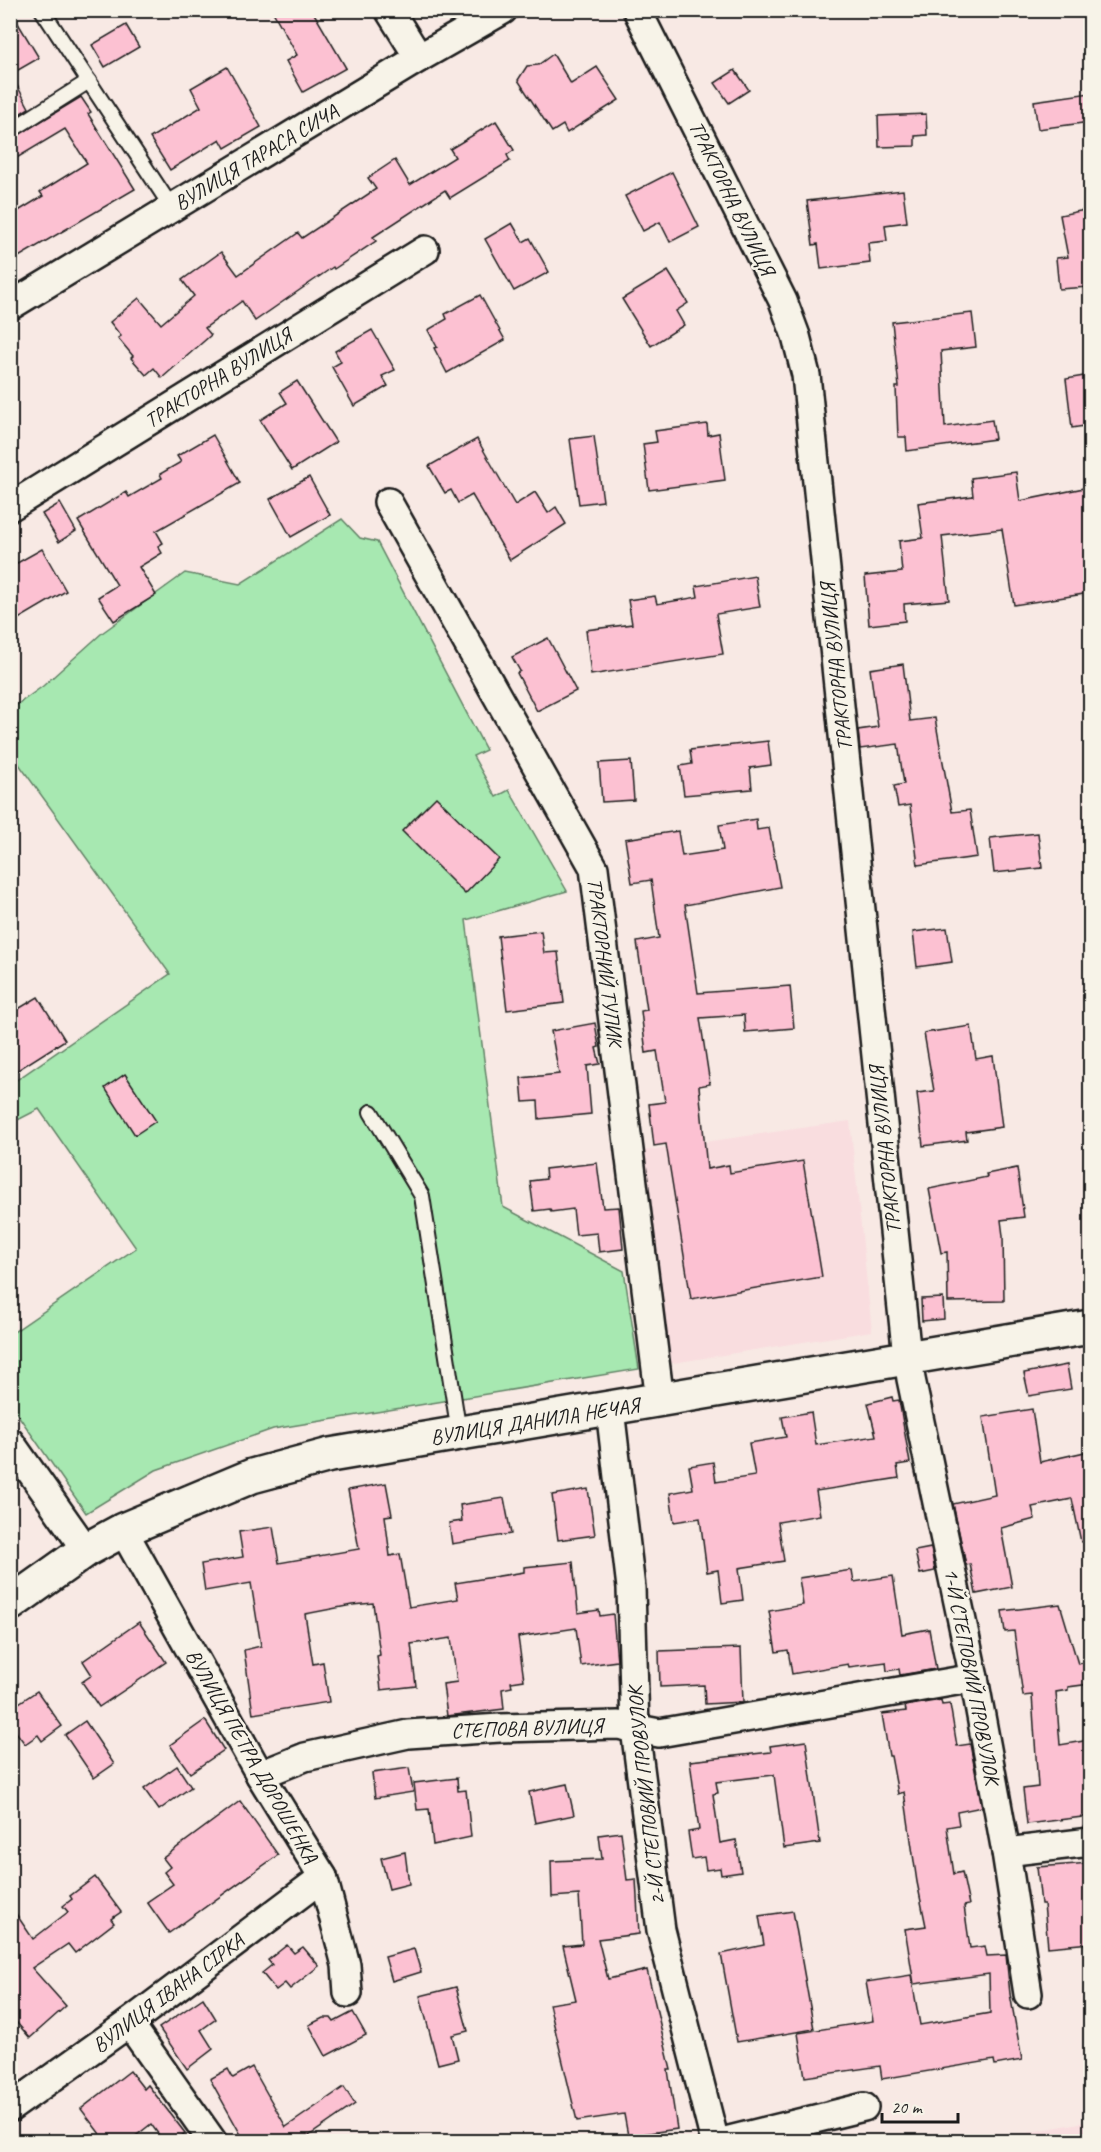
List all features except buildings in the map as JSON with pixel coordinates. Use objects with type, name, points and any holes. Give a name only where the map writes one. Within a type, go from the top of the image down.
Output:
[{"type":"main road","name":"ВУЛИЦЯ ДАНИЛА НЕЧАЯ","points":[[10,1604],[86,1550],[123,1530],[252,1476],[330,1455],[1090,1327]]},
{"type":"street","points":[[389,10],[419,58]]},
{"type":"street","name":"ВУЛИЦЯ ТАРАСА СИЧА","points":[[10,306],[419,58],[503,10]]},
{"type":"street","name":"ТРАКТОРНА ВУЛИЦЯ","points":[[638,10],[783,300],[796,336],[806,375],[908,1359]]},
{"type":"street","name":"ТРАКТОРНА ВУЛИЦЯ","points":[[10,507],[425,250]]},
{"type":"street","name":"ТРАКТОРНИЙ ТУПИК","points":[[388,502],[594,868],[660,1401]]},
{"type":"street","name":"1-Й СТЕПОВИЙ ПРОВУЛОК","points":[[908,1359],[974,1678],[1006,1852],[1028,1994]]},
{"type":"street","name":"2-Й СТЕПОВИЙ ПРОВУЛОК","points":[[610,1409],[631,1588],[634,1729],[661,1930],[715,2142]]},
{"type":"street","points":[[10,1442],[86,1550]]},
{"type":"street","name":"ВУЛИЦЯ ПЕТРА ДОРОШЕНКА","points":[[123,1530],[260,1775],[323,1876],[346,1965],[348,1993]]},
{"type":"street","name":"СТЕПОВА ВУЛИЦЯ","points":[[260,1775],[305,1757],[408,1734],[500,1728],[618,1725],[659,1732],[974,1678]]},
{"type":"street","points":[[1006,1852],[1090,1842]]},
{"type":"street","name":"ВУЛИЦЯ ІВАНА СІРКА","points":[[10,2108],[129,2023],[323,1876]]},
{"type":"street","points":[[129,2023],[213,2142]]},
{"type":"street","points":[[721,2142],[864,2107]]},
{"type":"lane","points":[[42,10],[172,208]]},
{"type":"lane","points":[[10,131],[89,81]]},
{"type":"lane","points":[[371,1112],[422,1196],[459,1433]]},
{"type":"shaded area","points":[[850,1121],[872,1331],[667,1364],[642,1151]]},
{"type":"shaded area","points":[[1090,2121],[1090,2141],[984,2141]]},
{"type":"green space","points":[[342,519],[360,538],[377,542],[486,750],[473,756],[496,797],[509,790],[567,891],[466,920],[503,1207],[624,1271],[639,1369],[273,1429],[156,1470],[86,1513],[11,1405],[11,1334],[136,1248],[39,1109],[12,1123],[10,1118],[11,1084],[170,974],[11,753],[10,710],[43,686],[102,633],[185,573],[240,584]]}]
